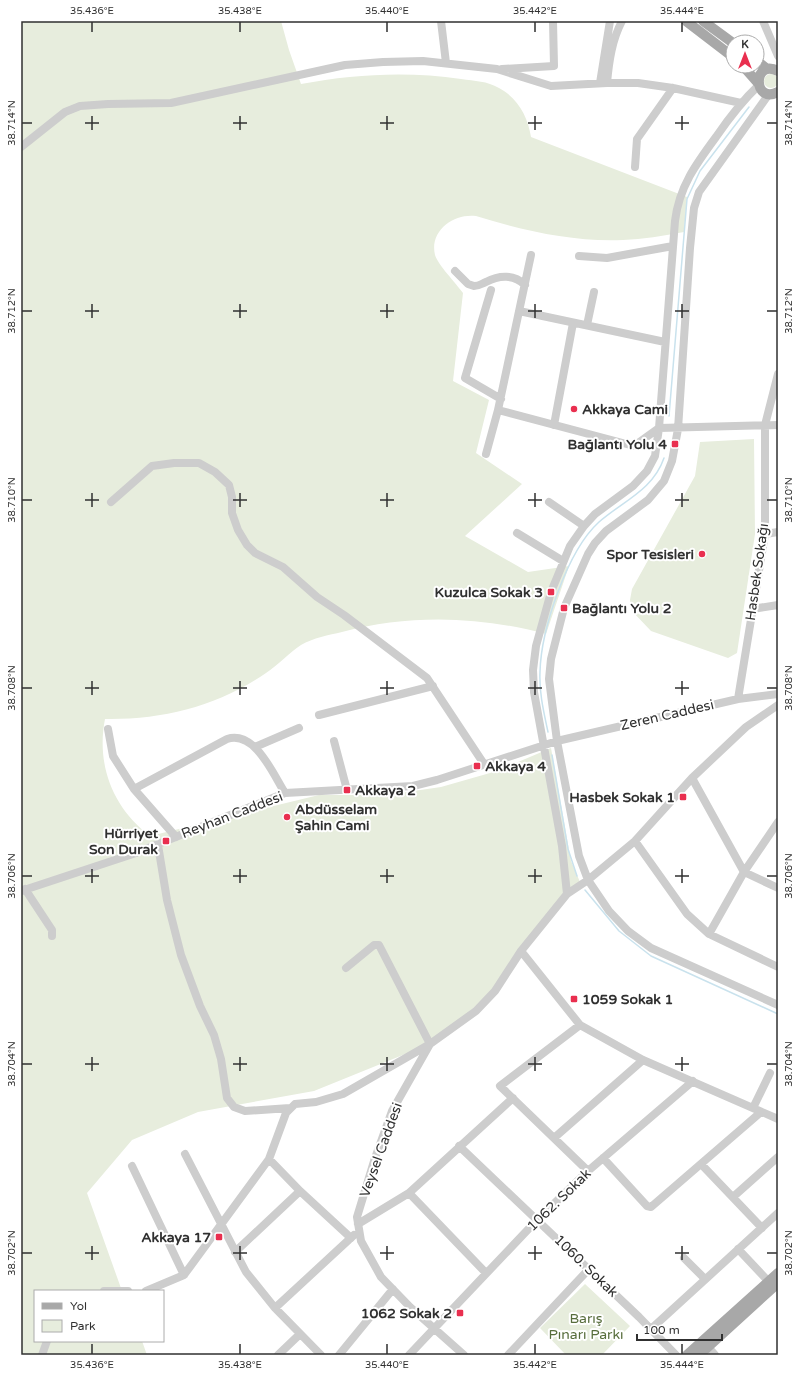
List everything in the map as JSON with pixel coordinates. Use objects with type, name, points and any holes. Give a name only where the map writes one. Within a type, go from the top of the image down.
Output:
[{"type":"main road","points":[[686,21],[725,51]]},
{"type":"main road","points":[[703,21],[725,37]]},
{"type":"main road","points":[[758,84],[760,74],[771,70],[778,61]]},
{"type":"main road","points":[[750,74],[763,91],[774,94]]},
{"type":"main road","points":[[699,1355],[773,1282],[778,1273]]},
{"type":"main road","points":[[687,1355],[773,1282]]},
{"type":"street","points":[[441,21],[446,63]]},
{"type":"street","points":[[21,147],[65,112],[80,106],[171,103],[345,65],[383,62],[446,63],[497,69],[554,66],[553,21]]},
{"type":"street","points":[[604,83],[610,21]]},
{"type":"street","points":[[604,83],[609,57],[617,31],[622,21]]},
{"type":"street","points":[[764,21],[778,56]]},
{"type":"street","points":[[768,32],[778,40]]},
{"type":"street","points":[[497,69],[551,86],[638,83],[673,88],[741,103]]},
{"type":"street","points":[[567,894],[562,846],[542,745],[534,692],[534,662],[548,603],[570,546],[584,526],[602,509],[633,486],[647,471],[655,456],[659,428],[677,206],[685,182],[692,170],[741,103],[758,84]]},
{"type":"street","points":[[635,167],[637,139],[673,88]]},
{"type":"street","points":[[774,94],[699,192],[697,197],[690,248],[678,429],[672,461],[664,482],[648,500],[606,531],[595,542],[576,579],[564,608],[551,659],[549,679],[557,741],[579,856],[588,880],[609,911],[628,931],[651,948],[778,1005]]},
{"type":"street","points":[[578,256],[607,258],[673,246]]},
{"type":"street","points":[[486,454],[501,399],[531,255]]},
{"type":"street","points":[[455,271],[468,284],[474,286],[508,276],[514,277],[525,285]]},
{"type":"street","points":[[491,290],[466,378],[501,399]]},
{"type":"street","points":[[587,326],[594,292]]},
{"type":"street","points":[[519,311],[665,342]]},
{"type":"street","points":[[554,425],[573,323]]},
{"type":"street","name":"Hasbek Sokağı","points":[[738,699],[765,534],[765,424],[778,374]]},
{"type":"street","points":[[498,410],[634,446],[659,428],[678,429],[765,424],[778,425]]},
{"type":"street","points":[[111,502],[152,466],[174,462],[203,464],[225,480],[229,485],[232,497],[232,514],[238,530],[247,545],[255,553],[283,567],[317,597],[344,615],[427,678],[484,764]]},
{"type":"street","points":[[549,502],[584,526]]},
{"type":"street","points":[[765,534],[778,532]]},
{"type":"street","points":[[517,533],[563,561]]},
{"type":"street","points":[[752,609],[778,605]]},
{"type":"street","points":[[319,715],[433,686]]},
{"type":"street","name":"Zeren Caddesi","points":[[542,745],[738,699],[778,694]]},
{"type":"street","name":"Veysel Caddesi","points":[[464,1355],[382,1277],[360,1241],[357,1217],[392,1111],[430,1044],[476,1011],[495,991],[521,951],[567,894],[588,880],[635,841],[692,778],[746,727],[778,705]]},
{"type":"street","points":[[255,747],[299,728]]},
{"type":"street","points":[[108,729],[114,756],[134,789],[176,837]]},
{"type":"street","points":[[134,789],[227,739],[239,737],[245,739],[255,747],[285,793]]},
{"type":"street","points":[[334,741],[347,790]]},
{"type":"street","name":"Reyhan Caddesi","points":[[23,890],[158,844],[285,793],[413,786],[437,780],[542,745]]},
{"type":"street","points":[[692,778],[744,872],[778,888]]},
{"type":"street","points":[[709,934],[744,872],[778,822]]},
{"type":"street","points":[[635,841],[688,914],[709,934],[778,967]]},
{"type":"street","points":[[158,844],[167,900],[181,954],[200,1006],[214,1035],[221,1058],[224,1083],[230,1103],[239,1110],[245,1111],[290,1108],[302,1102],[316,1102],[343,1094],[430,1044],[379,945],[374,945],[346,968]]},
{"type":"street","points":[[23,890],[52,930],[52,936]]},
{"type":"street","points":[[521,951],[580,1025],[643,1060],[778,1119]]},
{"type":"street","points":[[580,1025],[500,1086],[588,1171]]},
{"type":"street","points":[[554,1138],[643,1060]]},
{"type":"street","points":[[753,1108],[770,1073]]},
{"type":"street","name":"1062. Sokak","points":[[409,1355],[537,1220],[588,1171],[693,1081]]},
{"type":"street","points":[[275,1308],[352,1238],[359,1227],[408,1193],[512,1098]]},
{"type":"street","points":[[148,1290],[184,1275],[269,1159],[286,1113],[290,1108]]},
{"type":"street","points":[[603,1158],[650,1207],[761,1112]]},
{"type":"street","name":"1060. Sokak","points":[[459,1146],[651,1329],[676,1355]]},
{"type":"street","points":[[185,1154],[246,1272],[275,1308],[321,1355]]},
{"type":"street","points":[[733,1197],[778,1157]]},
{"type":"street","points":[[269,1159],[300,1191],[352,1238]]},
{"type":"street","points":[[702,1164],[762,1228]]},
{"type":"street","points":[[132,1166],[184,1275]]},
{"type":"street","points":[[235,1252],[300,1191]]},
{"type":"street","points":[[408,1193],[486,1273]]},
{"type":"street","points":[[651,1329],[778,1213]]},
{"type":"street","points":[[738,1249],[773,1282]]},
{"type":"street","points":[[684,1258],[706,1279]]},
{"type":"street","points":[[508,1355],[589,1270]]},
{"type":"street","points":[[339,1355],[393,1289]]},
{"type":"street","points":[[278,1355],[300,1334]]},
{"type":"street","points":[[42,1355],[47,1342]]},
{"type":"street","points":[[708,1347],[715,1355]]},
{"type":"green space","points":[[21,21],[281,21],[301,84],[361,76],[401,74],[441,77],[490,84],[506,92],[517,103],[525,115],[531,137],[687,197],[684,232],[623,240],[586,239],[530,231],[476,216],[468,216],[452,220],[445,225],[436,238],[434,246],[435,255],[443,269],[463,293],[453,381],[489,400],[476,453],[522,484],[465,536],[528,572],[569,566],[546,634],[521,628],[470,621],[418,620],[367,626],[311,640],[297,648],[270,670],[248,684],[209,702],[169,714],[127,719],[105,719],[103,753],[110,784],[117,799],[126,812],[137,825],[150,836],[319,795],[386,795],[441,787],[497,771],[551,748],[571,861],[580,882],[573,887],[499,987],[430,1044],[314,1091],[198,1112],[132,1140],[87,1193],[122,1290],[34,1290],[34,1342],[142,1342],[147,1355],[21,1355]]},
{"type":"green space","points":[[768,74],[774,74],[778,78],[778,84],[774,88],[768,88],[764,84],[764,78]]},
{"type":"green space","name":"Spor Tesisleri","points":[[754,439],[755,534],[737,653],[728,658],[651,631],[632,611],[630,600],[632,589],[695,476],[700,442]]},
{"type":"green space","name":"Barış Pınarı Parkı","points":[[585,1284],[630,1326],[602,1355],[566,1355],[540,1328]]},
{"type":"waterway","points":[[669,416],[687,199],[700,171],[749,107]]},
{"type":"waterway","points":[[548,732],[542,703],[540,672],[545,635],[558,592],[576,552],[587,535],[599,522],[645,487],[653,479],[664,458]]},
{"type":"waterway","points":[[552,755],[568,849],[577,876]]},
{"type":"waterway","points":[[585,890],[619,931],[651,956],[778,1014]]},
{"type":"place","name":"Akkaya Cami","points":[[574,409]]},
{"type":"place","name":"Bağlantı Yolu 4","points":[[675,444]]},
{"type":"place","name":"Spor Tesisleri","points":[[702,554]]},
{"type":"place","name":"Kuzulca Sokak 3","points":[[551,592]]},
{"type":"place","name":"Bağlantı Yolu 2","points":[[564,608]]},
{"type":"place","name":"Akkaya 4","points":[[477,766]]},
{"type":"place","name":"Akkaya 2","points":[[347,790]]},
{"type":"place","name":"Hasbek Sokak 1","points":[[683,797]]},
{"type":"place","name":"Abdüsselam Şahin Cami","points":[[287,817]]},
{"type":"place","name":"Hürriyet Son Durak","points":[[166,841]]},
{"type":"place","name":"1059 Sokak 1","points":[[574,999]]},
{"type":"place","name":"Akkaya 17","points":[[219,1237]]},
{"type":"place","name":"1062 Sokak 2","points":[[460,1313]]}]
